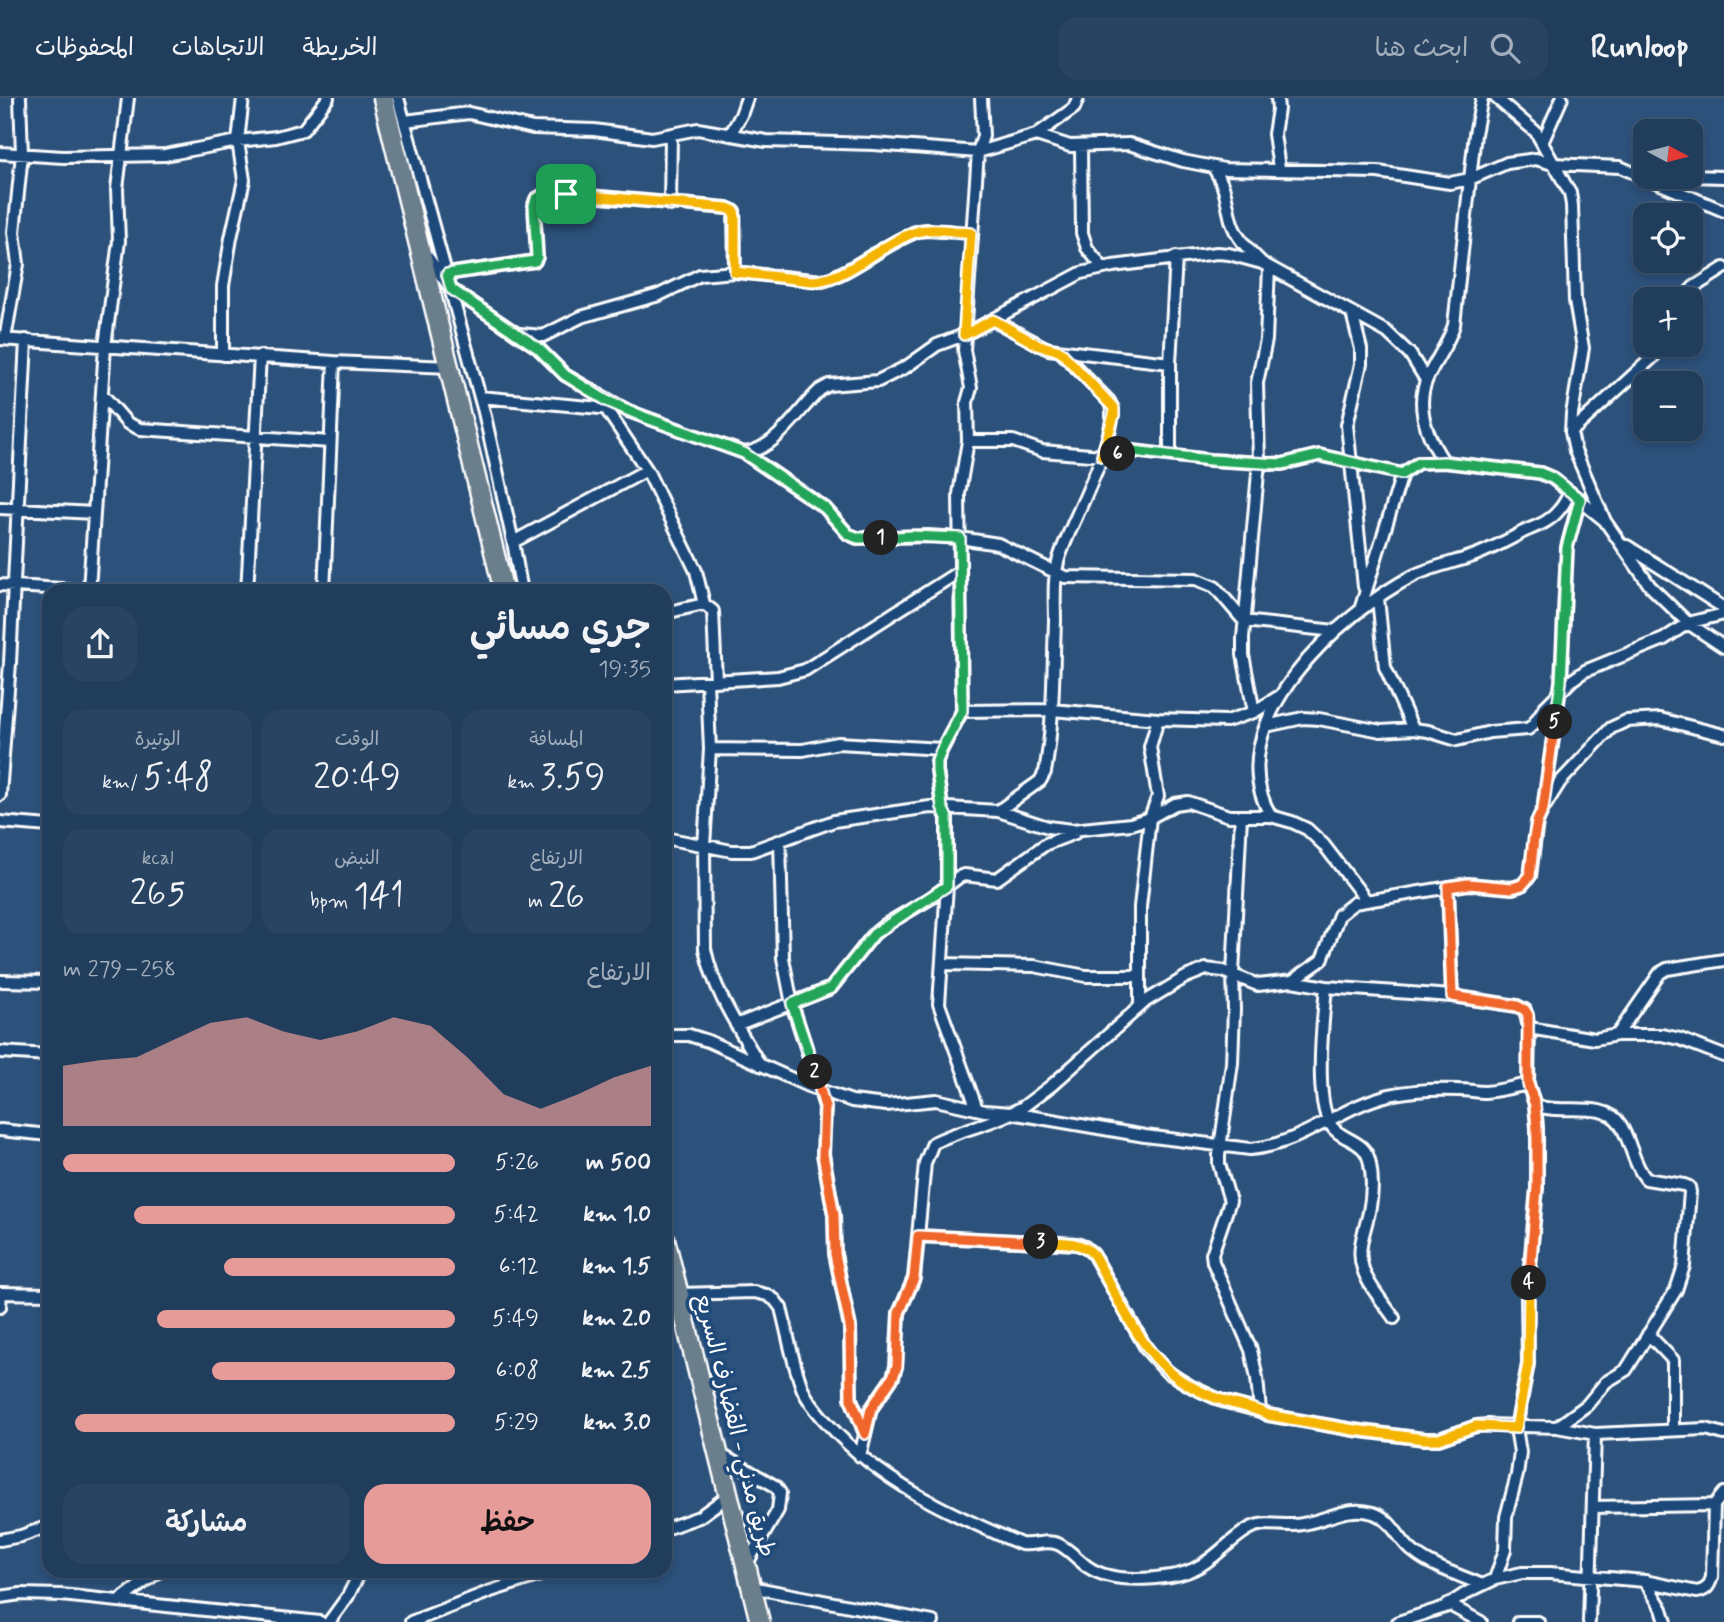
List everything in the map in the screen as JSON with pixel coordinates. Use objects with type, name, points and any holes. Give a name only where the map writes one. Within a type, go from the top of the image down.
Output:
[{"type":"highway","points":[[383,98],[502,584]]},
{"type":"highway","name":"طريق مدني - القضارف السريع","points":[[672,1266],[760,1618]]},
{"type":"street","points":[[20,98],[22,154],[15,223],[17,273],[2,339],[334,362],[449,367]]},
{"type":"street","points":[[89,584],[105,346],[118,256],[117,200],[128,98]]},
{"type":"street","points":[[223,355],[223,286],[244,180],[238,141],[243,98]]},
{"type":"street","points":[[0,153],[63,157],[165,155],[238,141],[276,137],[303,130],[328,98]]},
{"type":"street","points":[[398,98],[480,397],[521,584]]},
{"type":"street","points":[[730,135],[747,98]]},
{"type":"street","points":[[977,1109],[955,1045],[940,1013],[947,886],[947,818],[942,807],[937,761],[962,711],[959,494],[968,441],[965,414],[971,388],[964,335],[978,152],[983,136],[981,98]]},
{"type":"street","points":[[405,121],[469,113],[533,128],[594,130],[652,138],[698,129],[766,141],[874,144],[978,152],[1037,135],[1074,108],[1077,98]]},
{"type":"street","points":[[1277,98],[1274,134],[1279,169]]},
{"type":"street","points":[[1444,462],[1424,425],[1426,380],[1449,341],[1454,325],[1482,98]]},
{"type":"street","points":[[1496,98],[1535,132],[1570,193],[1575,301],[1583,348],[1572,414],[1572,432],[1575,451],[1605,521]]},
{"type":"street","points":[[1542,143],[1562,98]]},
{"type":"street","points":[[670,205],[671,135]]},
{"type":"street","points":[[1037,135],[1070,146],[1129,144],[1183,162],[1237,170],[1378,172],[1450,183],[1470,179],[1520,160],[1536,159],[1553,164],[1620,167],[1633,172]]},
{"type":"street","points":[[1081,147],[1082,233],[1087,248],[1102,268]]},
{"type":"street","points":[[1213,167],[1227,193],[1236,234],[1266,265],[1266,340],[1257,383],[1259,462],[1243,654],[1254,712]]},
{"type":"street","points":[[1703,176],[1724,177]]},
{"type":"street","points":[[1672,189],[1724,211]]},
{"type":"street","points":[[447,274],[535,261],[536,199],[541,196],[566,194],[727,208],[734,211],[735,272]]},
{"type":"street","points":[[517,333],[543,336],[581,317],[659,295],[700,275],[735,272],[823,281],[918,231],[971,233]]},
{"type":"street","points":[[419,244],[451,289],[538,348],[565,375],[628,411],[744,453],[825,508],[848,534],[858,538],[960,538],[1011,549],[1056,574],[1074,578],[1196,579],[1215,587],[1244,621],[1335,631]]},
{"type":"street","points":[[744,453],[755,452],[770,444],[820,390],[829,385],[878,381],[906,367],[937,345],[964,335],[1081,273],[1177,257],[1230,254],[1266,265],[1387,332],[1400,343],[1426,380]]},
{"type":"street","points":[[1170,455],[1170,363],[1177,257]]},
{"type":"street","points":[[1694,287],[1724,268]]},
{"type":"street","points":[[1352,313],[1361,349],[1361,364],[1346,425],[1365,593]]},
{"type":"street","points":[[993,320],[1038,345],[1060,351],[1170,363]]},
{"type":"street","points":[[0,795],[5,663],[13,587],[26,340]]},
{"type":"street","points":[[999,811],[1040,781],[1045,772],[1052,710],[1056,574],[1061,554],[1102,456],[1114,415],[1114,408],[1060,351]]},
{"type":"street","points":[[247,584],[260,356]]},
{"type":"street","points":[[1572,432],[1654,357]]},
{"type":"street","points":[[324,584],[334,362]]},
{"type":"street","points":[[102,394],[132,428],[330,442]]},
{"type":"street","points":[[480,397],[628,411]]},
{"type":"street","points":[[606,409],[647,470],[696,571],[704,604],[713,611],[715,622],[704,846],[705,949],[722,1000],[760,1065]]},
{"type":"street","points":[[968,441],[1013,441],[1042,451],[1102,456],[1133,451],[1289,463],[1320,455],[1402,474]]},
{"type":"street","points":[[1360,610],[1402,474],[1418,463],[1444,462],[1540,473],[1552,478],[1605,521],[1650,586],[1688,623],[1724,647]]},
{"type":"street","points":[[513,542],[647,470]]},
{"type":"street","points":[[1271,816],[1260,793],[1257,775],[1258,751],[1279,697],[1310,655],[1360,610],[1412,576],[1473,556],[1548,521],[1559,511],[1570,492]]},
{"type":"street","points":[[1543,809],[1559,695],[1567,548],[1580,499]]},
{"type":"street","points":[[0,509],[94,513]]},
{"type":"street","points":[[1622,543],[1724,608]]},
{"type":"street","points":[[672,684],[778,677],[805,670],[960,571]]},
{"type":"street","points":[[0,585],[42,588]]},
{"type":"street","points":[[1378,598],[1385,667],[1413,729]]},
{"type":"street","points":[[672,611],[704,604]]},
{"type":"street","points":[[1266,726],[1303,718],[1381,730],[1413,729],[1438,733],[1457,740],[1490,732],[1528,729],[1534,725],[1545,707],[1585,671],[1664,639],[1688,623],[1724,614]]},
{"type":"street","points":[[962,711],[1052,710],[1158,719],[1227,721],[1254,712],[1279,697]]},
{"type":"street","points":[[1140,1006],[1140,906],[1150,818],[1158,796],[1150,747],[1158,719]]},
{"type":"street","points":[[1292,981],[1322,960],[1339,915],[1354,903],[1468,884],[1512,888],[1522,885],[1530,876],[1537,822],[1543,809],[1560,782],[1611,728],[1626,721],[1660,719],[1724,735]]},
{"type":"street","points":[[709,749],[803,750],[838,743],[942,749]]},
{"type":"street","points":[[672,839],[742,852],[834,821],[942,807],[999,811],[1060,830],[1082,829],[1131,824],[1150,818],[1175,804],[1188,803],[1229,816],[1271,816],[1307,830],[1324,845],[1366,900]]},
{"type":"street","points":[[1241,816],[1233,974],[1232,1063],[1219,1164],[1230,1201],[1212,1254],[1251,1350],[1260,1411]]},
{"type":"street","points":[[0,822],[42,825]]},
{"type":"street","points":[[736,1025],[831,988],[874,934],[964,875],[997,879],[1046,844],[1082,829]]},
{"type":"street","points":[[780,841],[781,943],[792,1004],[821,1091],[827,1118],[823,1154],[834,1215],[835,1254],[850,1326],[851,1399],[865,1434]]},
{"type":"street","points":[[1448,887],[1452,996]]},
{"type":"street","points":[[1617,1035],[1660,973],[1667,969],[1724,960]]},
{"type":"street","points":[[942,964],[1034,966],[1086,976],[1140,976]]},
{"type":"street","points":[[860,1456],[871,1409],[893,1377],[897,1366],[899,1313],[914,1278],[926,1163],[933,1143],[996,1121],[1023,1107],[1052,1085],[1140,1006],[1186,976],[1206,969],[1213,968],[1233,974],[1258,985],[1292,981],[1326,987],[1452,996],[1517,1006],[1525,1010],[1529,1028],[1528,1084],[1535,1105],[1537,1188],[1527,1299],[1528,1364],[1516,1428],[1520,1452],[1506,1517],[1505,1550],[1495,1579]]},
{"type":"street","points":[[0,981],[42,982]]},
{"type":"street","points":[[1326,987],[1321,1072],[1328,1121],[1334,1129],[1356,1141],[1366,1152],[1370,1163],[1369,1211],[1359,1253],[1363,1270],[1394,1318]]},
{"type":"street","points":[[1529,1028],[1595,1039],[1617,1035],[1662,1035],[1680,1038],[1724,1056]]},
{"type":"street","points":[[672,1035],[689,1035],[708,1041],[821,1091],[869,1104],[936,1100],[1145,1136],[1250,1149],[1266,1148],[1296,1138],[1370,1101],[1405,1092],[1484,1092],[1528,1084]]},
{"type":"street","points":[[0,1052],[42,1055]]},
{"type":"street","points":[[1535,1105],[1554,1111],[1590,1110],[1610,1114],[1619,1122],[1646,1180],[1689,1187],[1690,1192],[1681,1279],[1626,1370],[1606,1382],[1587,1405],[1557,1427]]},
{"type":"street","points":[[0,1130],[42,1134]]},
{"type":"street","points":[[918,1236],[1077,1244],[1085,1247],[1093,1254],[1147,1350],[1167,1372],[1222,1401],[1268,1415],[1424,1439],[1439,1439],[1476,1426],[1557,1427],[1595,1434],[1706,1429],[1724,1434]]},
{"type":"street","points":[[679,1294],[754,1292],[775,1300],[780,1308],[803,1389],[809,1401],[849,1447],[895,1481],[964,1521],[1021,1544],[1055,1543],[1089,1568],[1107,1575],[1148,1578],[1174,1576],[1210,1561],[1255,1525],[1295,1525],[1340,1513],[1371,1512],[1388,1522],[1412,1551],[1423,1559],[1482,1585]]},
{"type":"street","points":[[0,1307],[0,1293],[42,1294]]},
{"type":"street","points":[[1648,1334],[1673,1360],[1673,1429]]},
{"type":"street","points":[[1589,1622],[1595,1434]]},
{"type":"street","points":[[718,1454],[775,1486],[780,1493],[778,1510],[746,1566]]},
{"type":"street","points":[[1398,1622],[1446,1606],[1495,1579],[1536,1572],[1645,1581],[1697,1592],[1704,1591],[1712,1577],[1714,1505],[1724,1493]]},
{"type":"street","points":[[672,1527],[699,1517],[728,1496]]},
{"type":"street","points":[[1593,1507],[1714,1505]]},
{"type":"street","points":[[0,1540],[42,1528]]},
{"type":"street","points":[[118,1601],[150,1578]]},
{"type":"street","points":[[329,1622],[357,1578]]},
{"type":"street","points":[[411,1622],[531,1578]]},
{"type":"street","points":[[1645,1581],[1662,1609],[1666,1622]]},
{"type":"street","points":[[751,1587],[933,1622]]},
{"type":"street","points":[[0,1597],[21,1594],[61,1595],[320,1622]]},
{"type":"street","points":[[1436,1622],[1446,1606]]},
{"type":"street","points":[[1446,1606],[1481,1622]]},
{"type":"street","points":[[1518,1622],[1538,1622]]},
{"type":"route","points":[[566,194],[727,208],[734,211],[735,217],[735,272],[812,281],[835,277],[918,231],[971,233],[964,335],[993,320],[1038,345],[1060,351],[1114,408],[1102,456],[1133,451],[1210,460],[1282,464],[1320,455],[1402,474],[1418,463],[1444,462],[1540,473],[1552,478],[1580,499],[1567,548],[1561,682],[1543,809],[1537,822],[1530,876],[1522,885],[1512,888],[1468,884],[1448,887],[1452,996],[1517,1006],[1528,1015],[1528,1084],[1537,1121],[1537,1188],[1527,1299],[1527,1376],[1516,1428],[1476,1426],[1439,1439],[1424,1439],[1268,1415],[1222,1401],[1167,1372],[1147,1350],[1093,1254],[1085,1247],[1077,1244],[918,1236],[914,1278],[899,1313],[897,1366],[893,1377],[871,1409],[865,1434],[851,1399],[852,1351],[848,1310],[835,1254],[831,1190],[823,1154],[827,1118],[821,1091],[792,1004],[831,988],[874,934],[947,886],[947,818],[942,807],[937,761],[962,711],[960,538],[911,536],[869,539],[848,534],[825,508],[744,453],[607,401],[565,375],[538,348],[451,289],[447,274],[535,261],[536,199],[541,196],[566,194]]}]
